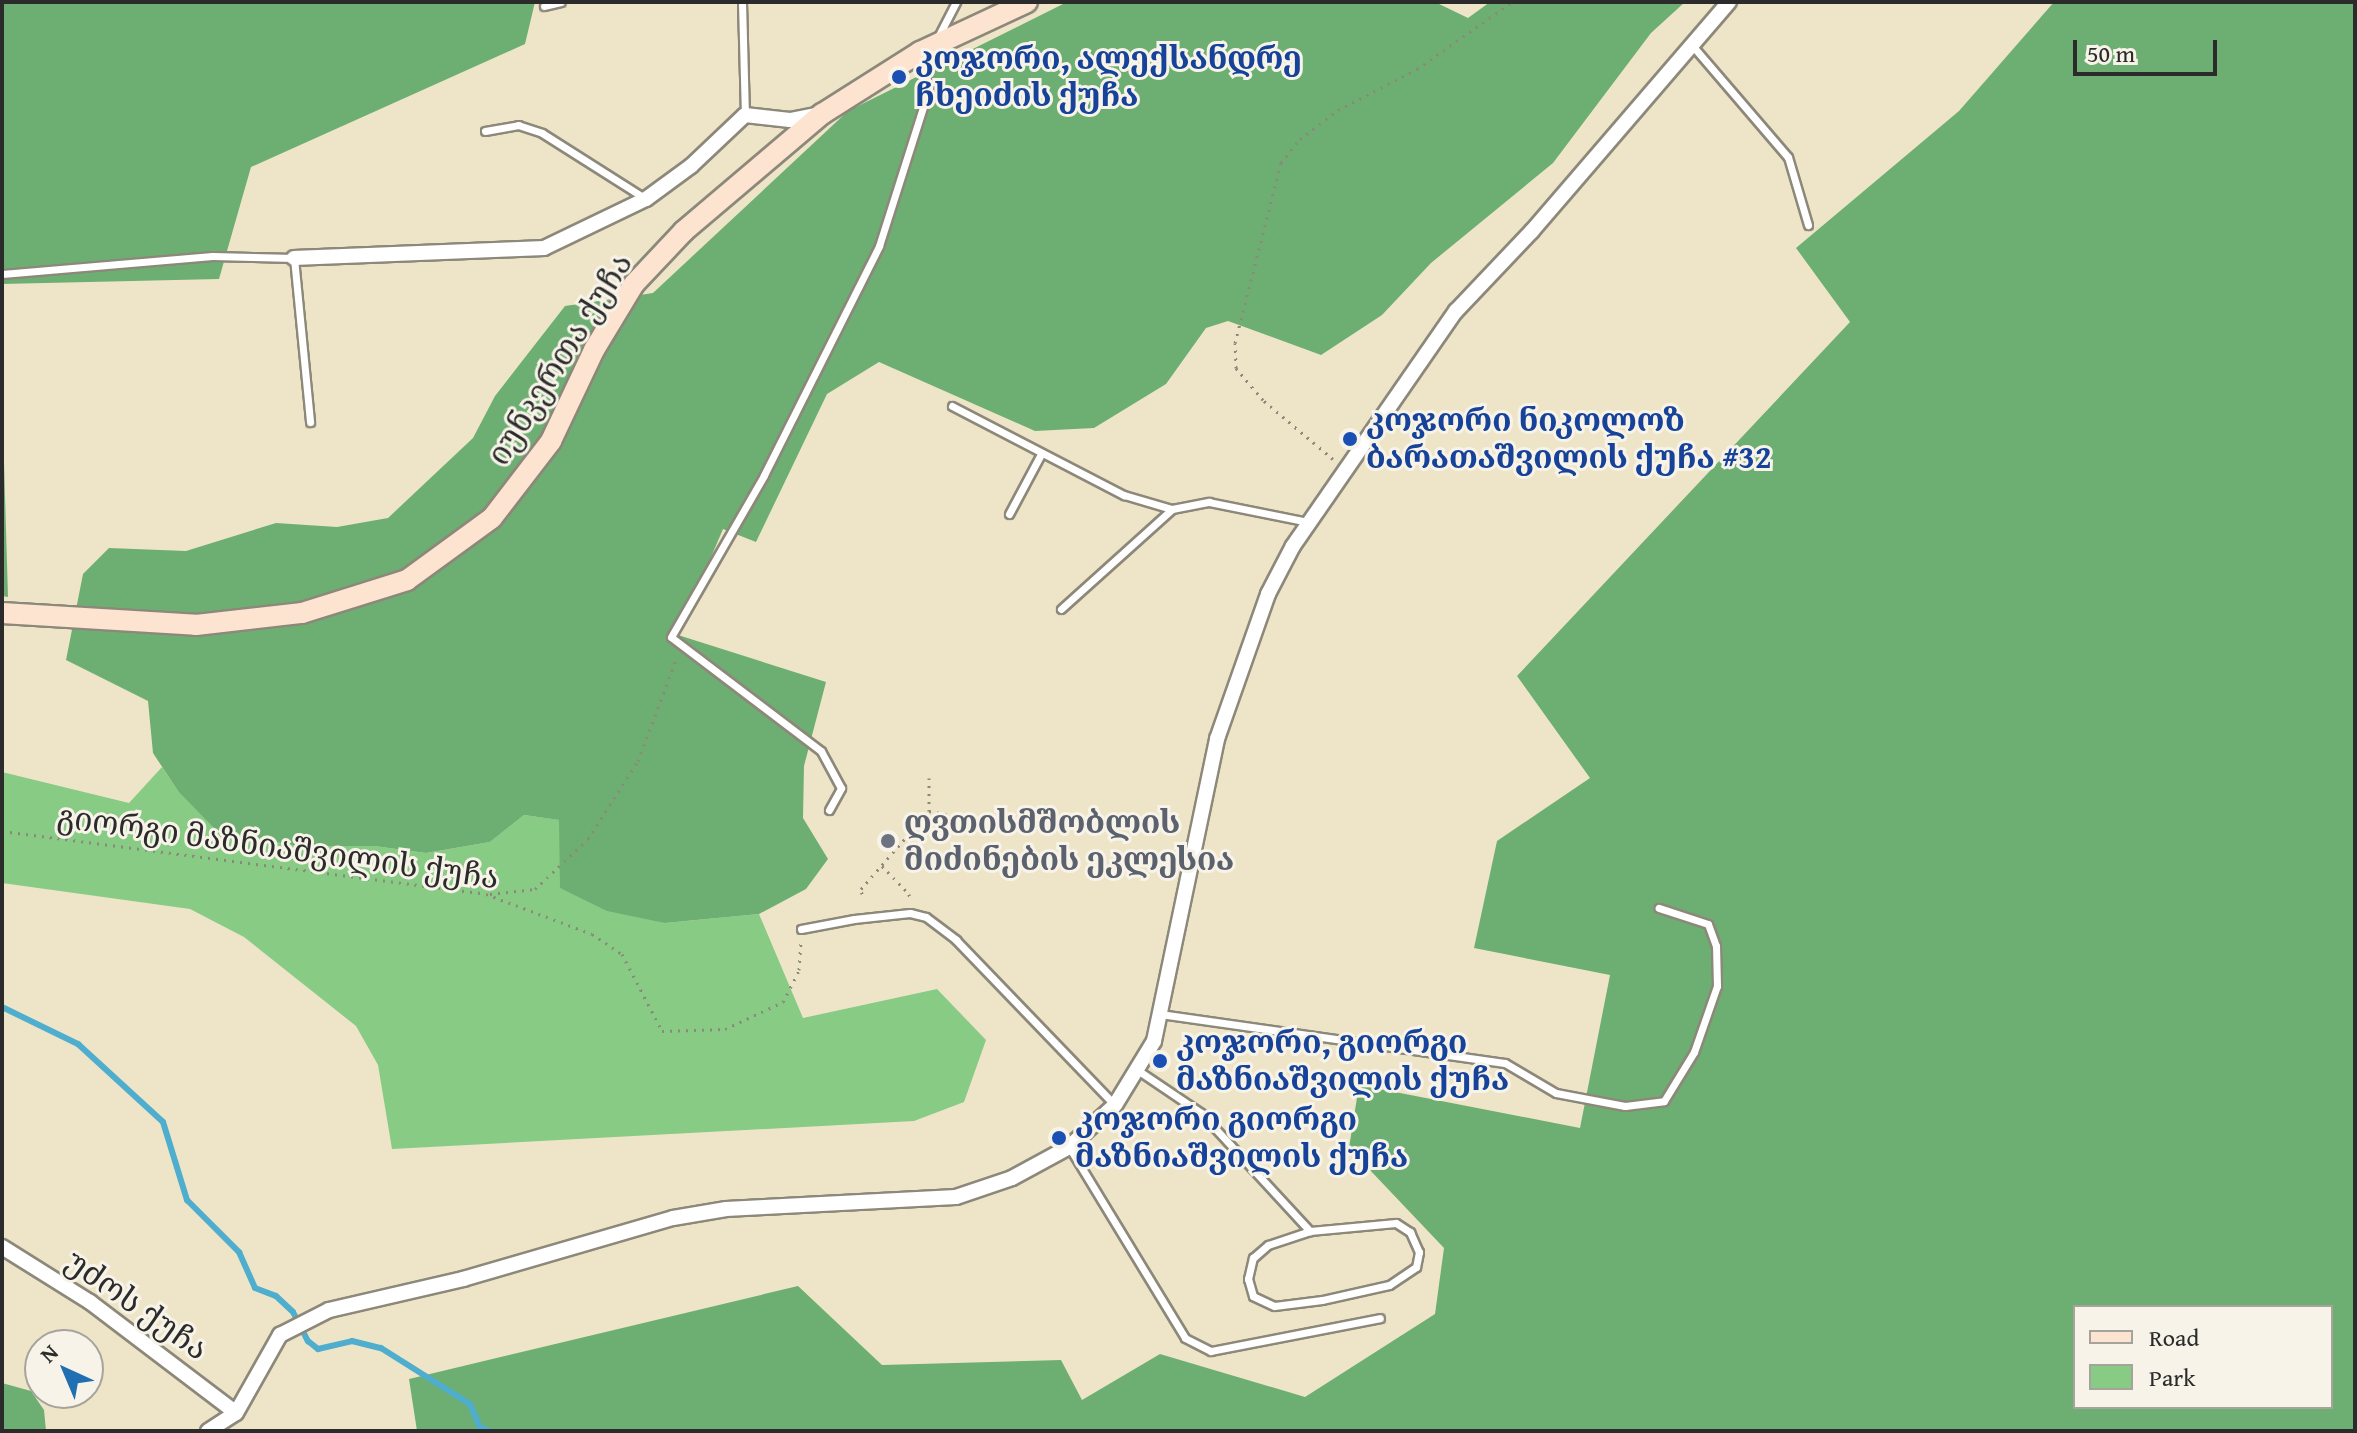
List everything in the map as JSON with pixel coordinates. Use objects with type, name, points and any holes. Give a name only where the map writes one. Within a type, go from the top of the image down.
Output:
[{"type":"main road","name":"იუნკერთა ქუჩა","points":[[2,613],[196,625],[302,613],[407,580],[492,518],[551,441],[594,350],[634,284],[684,231],[822,114],[927,48],[1027,2]]},
{"type":"street","points":[[208,1431],[236,1413],[280,1335],[329,1310],[463,1279],[673,1218],[726,1209],[956,1197],[1012,1178],[1069,1147],[1115,1105],[1139,1071],[1160,1014],[1217,739],[1268,594],[1308,522],[1456,311],[1532,231],[1690,43],[1729,2]]},
{"type":"street","points":[[294,258],[544,248],[646,199],[691,166],[745,115],[790,120],[822,114]]},
{"type":"street","name":"უძოს ქუჩა","points":[[2,1247],[90,1302],[236,1413]]},
{"type":"lane","points":[[544,6],[561,2]]},
{"type":"lane","points":[[742,2],[745,115]]},
{"type":"lane","points":[[829,810],[841,788],[821,751],[681,649],[671,637],[764,475],[879,246],[929,88],[927,48],[956,2]]},
{"type":"lane","points":[[1690,43],[1788,157],[1808,225]]},
{"type":"lane","points":[[485,131],[518,125],[542,133],[646,199]]},
{"type":"lane","points":[[2,274],[212,256],[294,258],[310,422]]},
{"type":"lane","points":[[952,406],[1124,495],[1172,509],[1209,502],[1308,522]]},
{"type":"lane","points":[[1009,514],[1041,454]]},
{"type":"lane","points":[[1061,609],[1172,509]]},
{"type":"lane","points":[[1160,1014],[1505,1063],[1556,1093],[1625,1106],[1664,1101],[1694,1052],[1717,986],[1716,946],[1708,924],[1659,908]]},
{"type":"lane","points":[[801,929],[910,913],[926,917],[956,940],[1115,1105]]},
{"type":"lane","points":[[1139,1071],[1201,1113],[1310,1231]]},
{"type":"lane","points":[[1069,1147],[1185,1338],[1211,1351],[1380,1318]]},
{"type":"lane","points":[[1396,1223],[1410,1232],[1419,1252],[1416,1267],[1389,1285],[1322,1300],[1274,1306],[1253,1296],[1248,1279],[1253,1258],[1268,1245],[1310,1231],[1396,1223]]},
{"type":"path","points":[[1346,469],[1263,400],[1236,368],[1235,343],[1281,163],[1300,139],[1338,110],[1417,69],[1512,2]]},
{"type":"path","points":[[486,894],[535,889],[588,839],[638,761],[681,649]]},
{"type":"path","points":[[862,894],[861,889],[929,811],[929,778]]},
{"type":"path","points":[[929,811],[949,815]]},
{"type":"path","name":"გიორგი მაზნიაშვილის ქუჩა","points":[[2,831],[486,894],[592,934],[622,954],[662,1031],[725,1029],[783,1002],[799,970],[801,929]]},
{"type":"path","points":[[882,866],[909,894],[910,913]]},
{"type":"green space","points":[[2,2],[535,2],[525,44],[251,167],[219,279],[2,284]]},
{"type":"green space","points":[[1067,2],[1435,2],[1468,18],[1490,2],[1685,2],[1651,33],[1553,163],[1431,263],[1382,315],[1321,355],[1228,321],[1206,328],[1166,384],[1094,428],[1035,431],[879,362],[827,394],[756,542],[723,529],[678,635],[826,682],[804,766],[803,818],[828,859],[806,889],[759,914],[665,923],[607,911],[560,888],[559,820],[524,815],[490,842],[426,853],[374,846],[297,846],[215,829],[178,791],[153,753],[148,701],[66,660],[83,574],[109,548],[186,551],[276,523],[337,527],[388,518],[473,438],[495,396],[565,306],[653,293],[848,111]]},
{"type":"green space","points":[[2054,2],[2355,2],[2355,1431],[417,1431],[409,1379],[798,1286],[882,1365],[1061,1360],[1082,1400],[1160,1354],[1305,1397],[1435,1314],[1444,1248],[1349,1148],[1359,1085],[1580,1128],[1610,975],[1474,948],[1497,841],[1590,778],[1517,676],[1850,322],[1796,248],[1959,111]]},
{"type":"green space","points":[[2,394],[8,597],[2,596]]},
{"type":"green space","points":[[162,767],[178,791],[374,846],[426,853],[490,842],[524,815],[560,820],[560,888],[665,923],[759,914],[803,1018],[937,989],[986,1040],[964,1102],[914,1121],[392,1149],[378,1065],[356,1026],[244,937],[190,909],[2,883],[2,772],[129,803]]},
{"type":"green space","points":[[2,1383],[24,1389],[24,1409],[43,1409],[46,1431],[2,1431]]},
{"type":"waterway","points":[[2,1007],[78,1044],[163,1122],[187,1200],[239,1252],[255,1288],[276,1296],[293,1312],[308,1341],[318,1349],[352,1341],[381,1348],[470,1404],[480,1427],[489,1431]]},
{"type":"place","name":"კოჯორი, ალექსანდრე ჩხეიძის ქუჩა","points":[[899,77]]},
{"type":"place","name":"კოჯორი ნიკოლოზ ბარათაშვილის ქუჩა #32","points":[[1350,439]]},
{"type":"place","name":"ღვთისმშობლის მიძინების ეკლესია","points":[[888,841]]},
{"type":"place","name":"კოჯორი, გიორგი მაზნიაშვილის ქუჩა","points":[[1160,1061]]},
{"type":"place","name":"კოჯორი გიორგი მაზნიაშვილის ქუჩა","points":[[1059,1138]]}]
